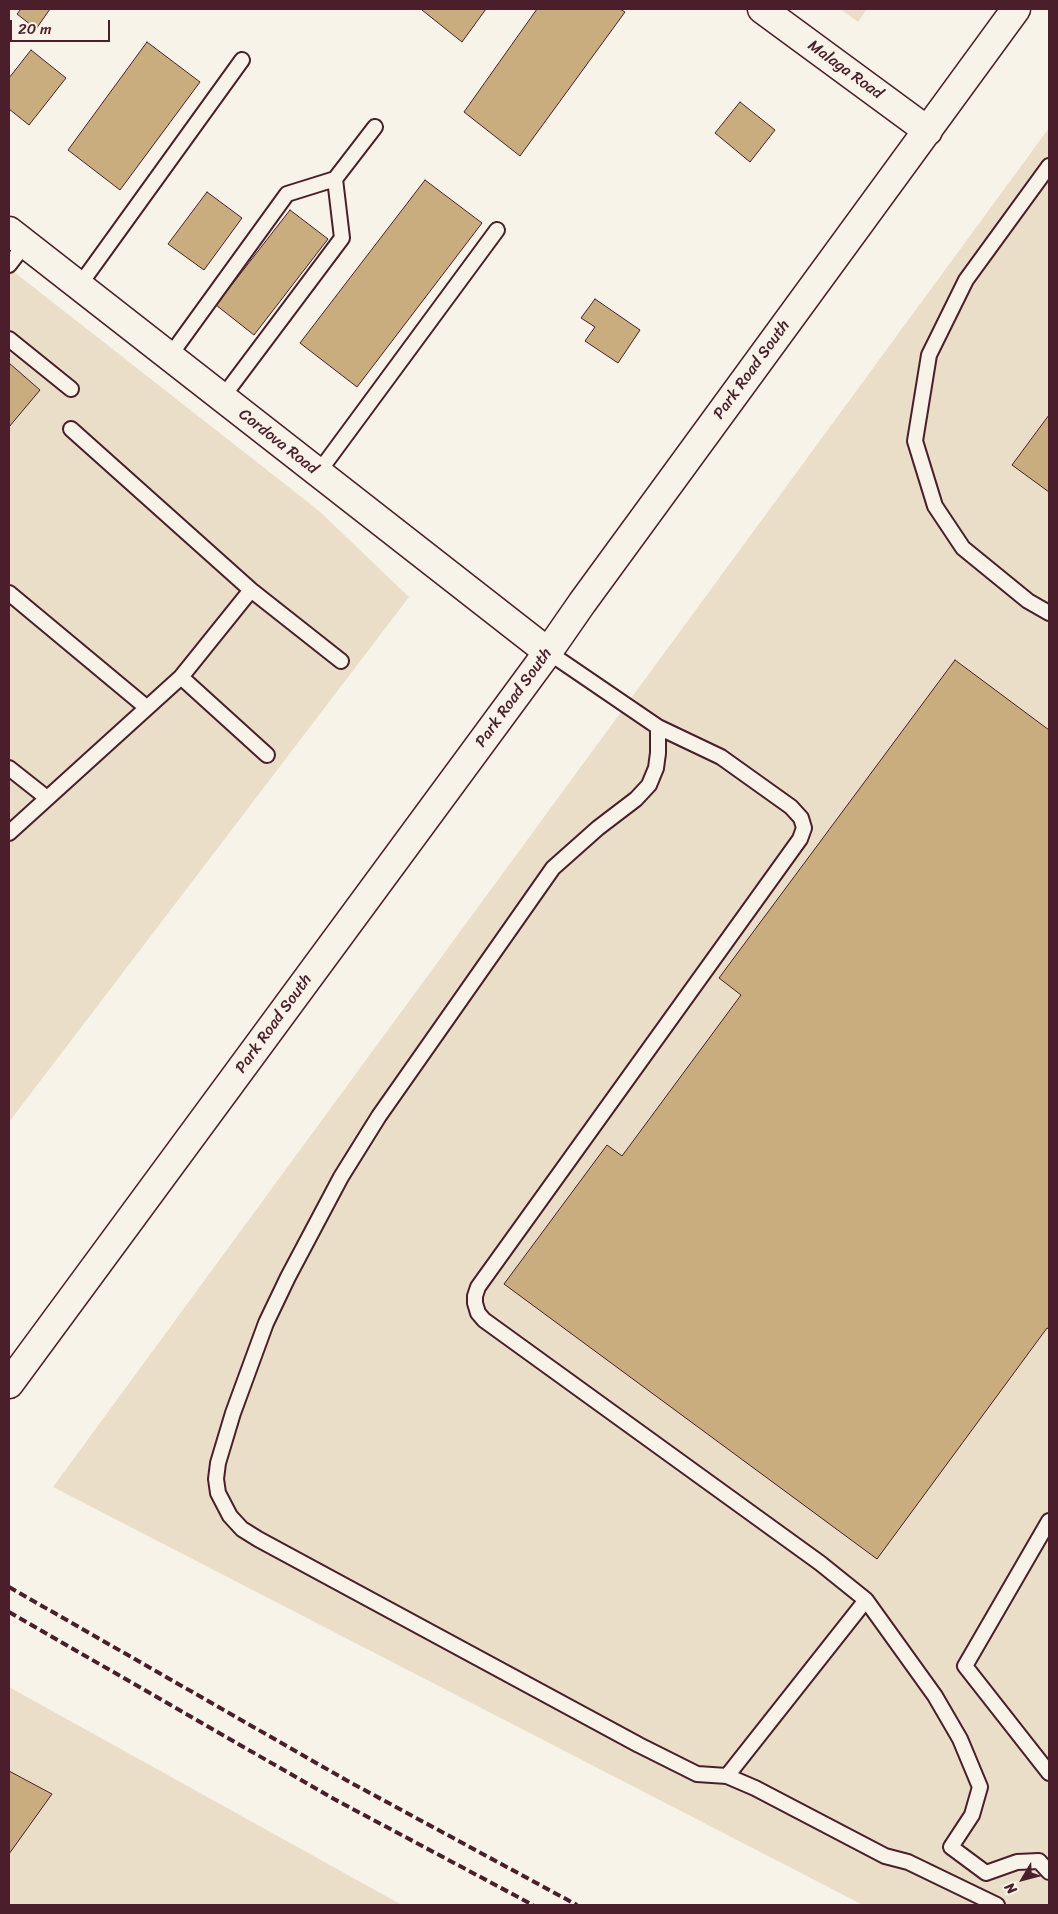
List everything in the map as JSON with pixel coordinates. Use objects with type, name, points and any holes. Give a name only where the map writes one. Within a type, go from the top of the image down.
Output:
[{"type":"main road","name":"Malaga Road","points":[[762,9],[928,131]]},
{"type":"main road","name":"Park Road South","points":[[9,1384],[548,652],[1016,9]]},
{"type":"main road","name":"Cordova Road","points":[[17,237],[168,357],[548,652]]},
{"type":"lane","points":[[79,286],[242,60]]},
{"type":"lane","points":[[168,357],[286,194],[335,179],[375,127]]},
{"type":"lane","points":[[1049,166],[966,280],[929,355],[915,441],[934,506],[963,548],[1028,601],[1049,613]]},
{"type":"lane","points":[[222,398],[342,238],[335,179]]},
{"type":"lane","points":[[318,473],[497,230]]},
{"type":"lane","points":[[9,265],[17,237]]},
{"type":"lane","points":[[9,339],[71,389]]},
{"type":"lane","points":[[71,429],[251,590],[341,661]]},
{"type":"lane","points":[[9,833],[181,676],[251,590]]},
{"type":"lane","points":[[9,593],[146,708]]},
{"type":"lane","points":[[548,652],[658,727],[720,757],[791,807],[801,818],[804,828],[800,839],[478,1288],[474,1304],[484,1320],[820,1563],[866,1600],[935,1696],[960,1739],[980,1787],[972,1815],[951,1847],[986,1873],[1017,1862],[1039,1861],[1049,1872]]},
{"type":"lane","points":[[181,676],[267,755]]},
{"type":"lane","points":[[658,727],[656,768],[649,784],[636,799],[598,828],[553,868],[384,1109],[342,1177],[288,1277],[266,1323],[233,1413],[218,1463],[216,1479],[218,1493],[230,1516],[242,1528],[258,1539],[639,1745],[697,1774],[727,1776],[754,1788],[885,1856],[908,1862],[997,1905]]},
{"type":"lane","points":[[9,768],[47,798]]},
{"type":"lane","points":[[1049,1521],[964,1666],[1049,1773]]},
{"type":"lane","points":[[727,1776],[866,1600]]},
{"type":"shaded area","points":[[840,9],[867,9],[858,22]]},
{"type":"shaded area","points":[[1049,128],[1049,1905],[863,1905],[53,1487]]},
{"type":"shaded area","points":[[9,268],[318,510],[409,597],[9,1122]]},
{"type":"shaded area","points":[[9,1687],[402,1905],[9,1905]]},
{"type":"building","points":[[21,9],[50,9],[36,29],[17,14]]},
{"type":"building","points":[[423,9],[486,9],[462,42]]},
{"type":"building","points":[[537,9],[620,9],[625,12],[520,156],[464,112]]},
{"type":"building","points":[[147,42],[200,82],[120,190],[68,150]]},
{"type":"building","points":[[31,50],[66,78],[29,125],[9,109],[9,78]]},
{"type":"building","points":[[740,102],[775,130],[750,162],[715,133]]},
{"type":"building","points":[[425,180],[482,223],[357,387],[300,343]]},
{"type":"building","points":[[207,192],[242,218],[204,270],[168,244]]},
{"type":"building","points":[[290,210],[328,239],[254,335],[216,305]]},
{"type":"building","points":[[595,299],[640,330],[618,363],[585,341],[595,327],[581,318]]},
{"type":"building","points":[[9,363],[40,390],[9,427]]},
{"type":"building","points":[[1049,415],[1049,492],[1012,465]]},
{"type":"building","points":[[955,660],[1049,730],[1049,1329],[1047,1328],[877,1559],[504,1284],[607,1145],[622,1156],[741,995],[719,978]]},
{"type":"building","points":[[9,1771],[52,1794],[9,1854]]},
{"type":"railway","points":[[9,1587],[346,1780],[577,1905]]},
{"type":"railway","points":[[9,1612],[334,1799],[533,1905]]}]
